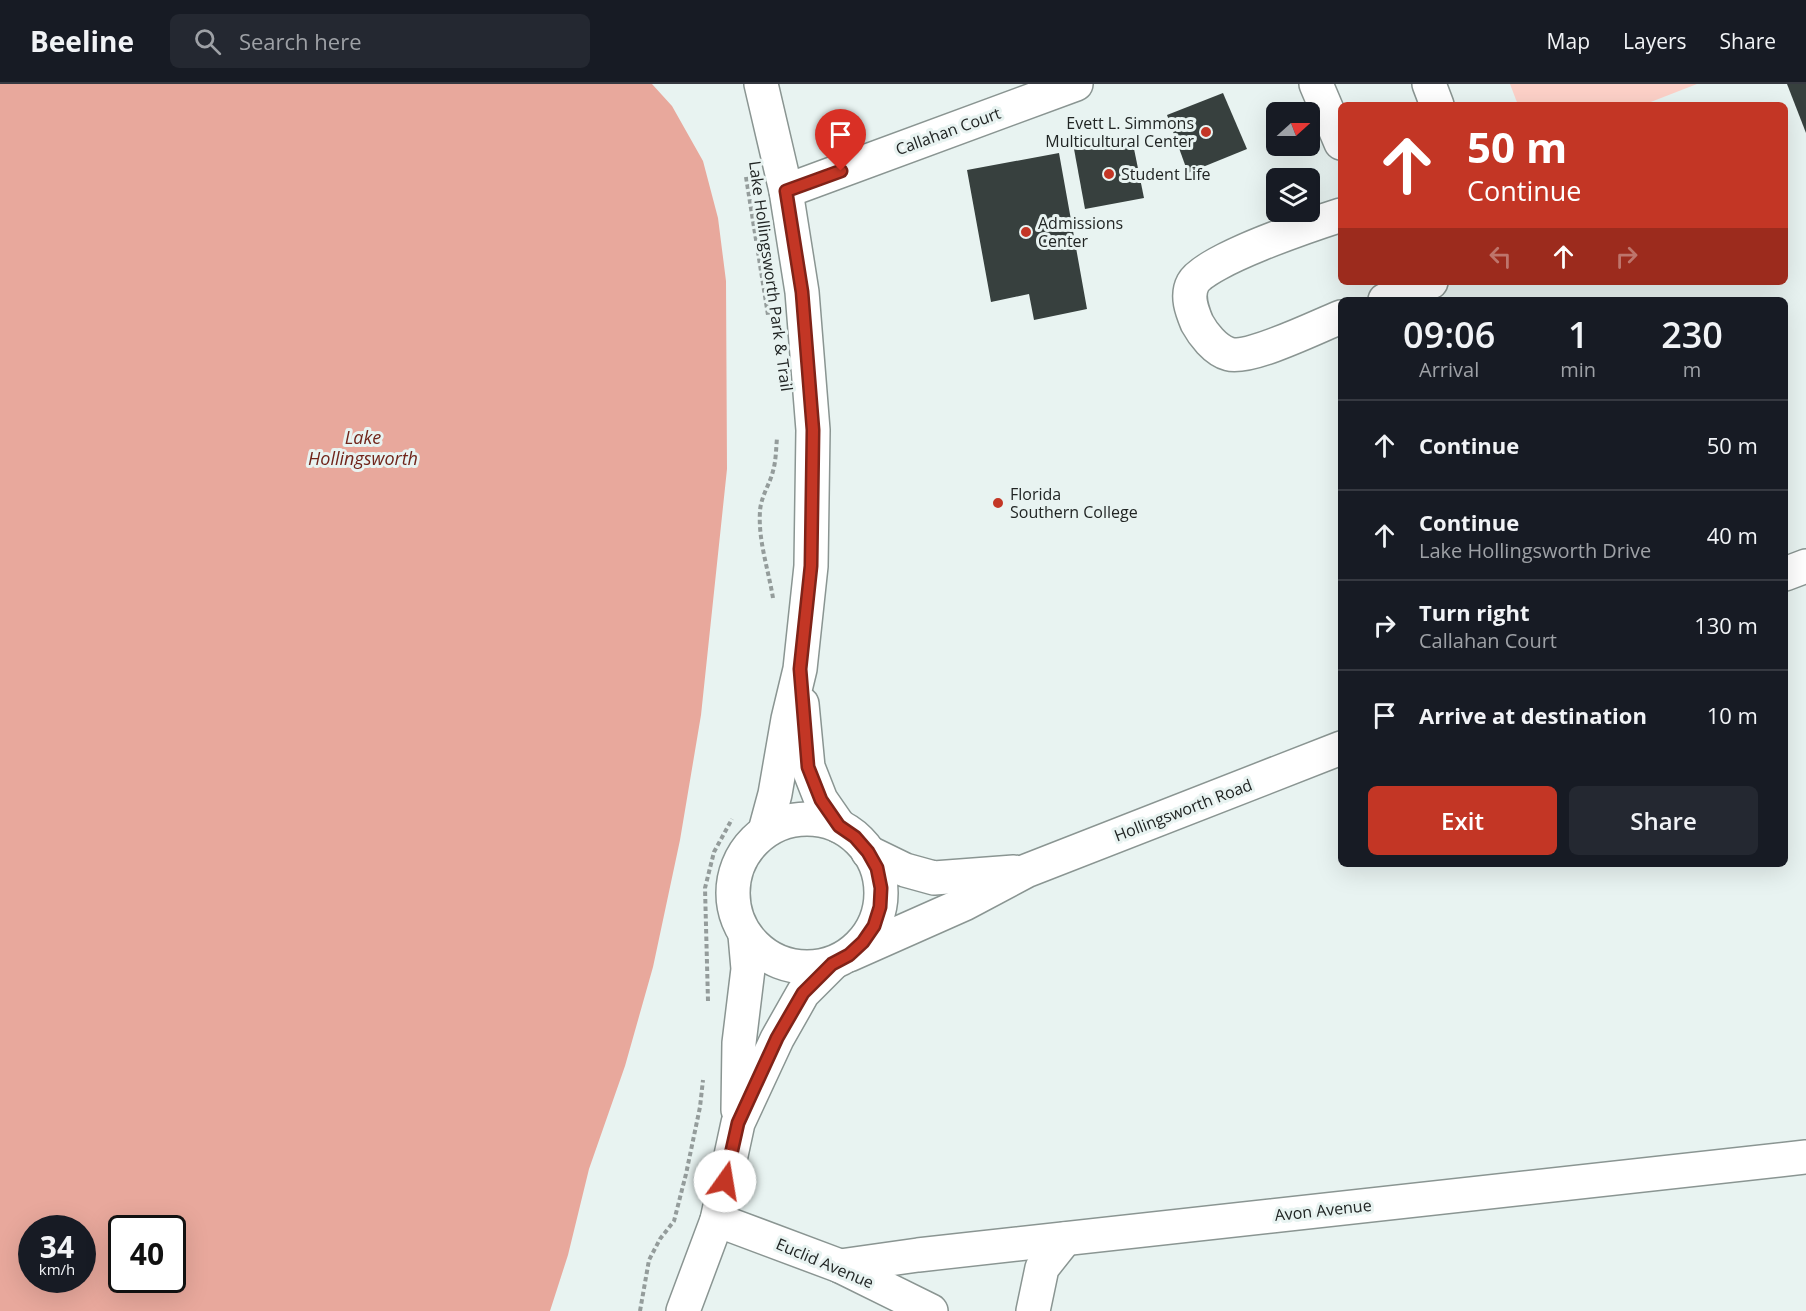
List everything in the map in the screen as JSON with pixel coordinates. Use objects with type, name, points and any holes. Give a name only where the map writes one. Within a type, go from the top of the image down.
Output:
[{"type":"street","points":[[760,84],[786,191],[802,292],[813,430],[811,566],[800,669],[788,719],[775,794],[765,831]]},
{"type":"street","name":"Callahan Court","points":[[786,191],[1076,84]]},
{"type":"street","points":[[1316,84],[1338,136]]},
{"type":"street","points":[[1429,84],[1436,102]]},
{"type":"street","points":[[1338,216],[1284,234],[1209,268],[1192,284],[1190,306],[1204,337],[1228,354],[1249,354],[1338,318]]},
{"type":"street","points":[[1393,297],[1423,285]]},
{"type":"street","points":[[1788,573],[1806,566]]},
{"type":"street","points":[[800,669],[808,767],[821,800],[839,826]]},
{"type":"street","name":"Hollingsworth Road","points":[[840,959],[964,904],[1026,871],[1338,749]]},
{"type":"street","points":[[738,1123],[777,1038],[803,993],[840,959],[863,942],[874,926],[880,907],[881,888],[877,868],[868,852],[855,837],[839,826],[820,820],[801,819],[782,823],[765,831],[750,844],[740,861],[734,879],[733,898],[736,917],[746,935],[759,950],[775,960],[793,966],[812,967],[840,959]]},
{"type":"street","name":"Hollingsworth Road","points":[[868,852],[905,870],[934,878],[1026,871]]},
{"type":"street","points":[[683,1311],[717,1220],[738,1123],[739,1043],[748,969],[746,935]]},
{"type":"street","name":"Avon Avenue","points":[[840,1266],[918,1255],[1806,1157]]},
{"type":"street","name":"Euclid Avenue","points":[[717,1220],[840,1266],[932,1311]]},
{"type":"street","points":[[1034,1311],[1042,1268],[1065,1239]]},
{"type":"path","name":"Lake Hollingsworth Park & Trail","points":[[744,166],[770,324]]},
{"type":"path","points":[[773,599],[768,565],[760,538],[760,508],[773,473],[778,429]]},
{"type":"path","points":[[708,1011],[705,888],[714,852],[734,816]]},
{"type":"path","points":[[640,1311],[649,1260],[660,1239],[674,1221],[700,1107],[704,1076]]},
{"type":"shaded area","points":[[1510,84],[1697,84],[1651,102],[1517,102]]},
{"type":"water","name":"Lake Hollingsworth","points":[[0,84],[652,84],[672,106],[703,161],[718,218],[726,281],[727,469],[701,715],[680,840],[653,967],[625,1066],[589,1169],[568,1255],[550,1311],[0,1311]]},
{"type":"building","points":[[1787,84],[1806,84],[1806,133]]},
{"type":"building","name":"Evett L. Simmons Multicultural Center","points":[[1223,93],[1247,149],[1188,173],[1167,115]]},
{"type":"building","name":"Student Life","points":[[1132,139],[1144,198],[1085,209],[1074,149]]},
{"type":"building","name":"Admissions Center","points":[[1059,153],[1087,309],[1034,320],[1029,294],[991,302],[967,170]]},
{"type":"place","name":"Evett L. Simmons Multicultural Center","points":[[1206,132]]},
{"type":"place","name":"Student Life","points":[[1109,174]]},
{"type":"place","name":"Admissions Center","points":[[1026,232]]},
{"type":"place","name":"Florida Southern College","points":[[998,503]]},
{"type":"route","points":[[725,1181],[738,1123],[777,1038],[803,993],[832,964],[849,955],[863,942],[874,926],[880,907],[881,888],[877,868],[868,852],[855,837],[839,826],[821,800],[808,767],[800,669],[811,566],[813,430],[802,292],[786,191],[841,171]]}]
